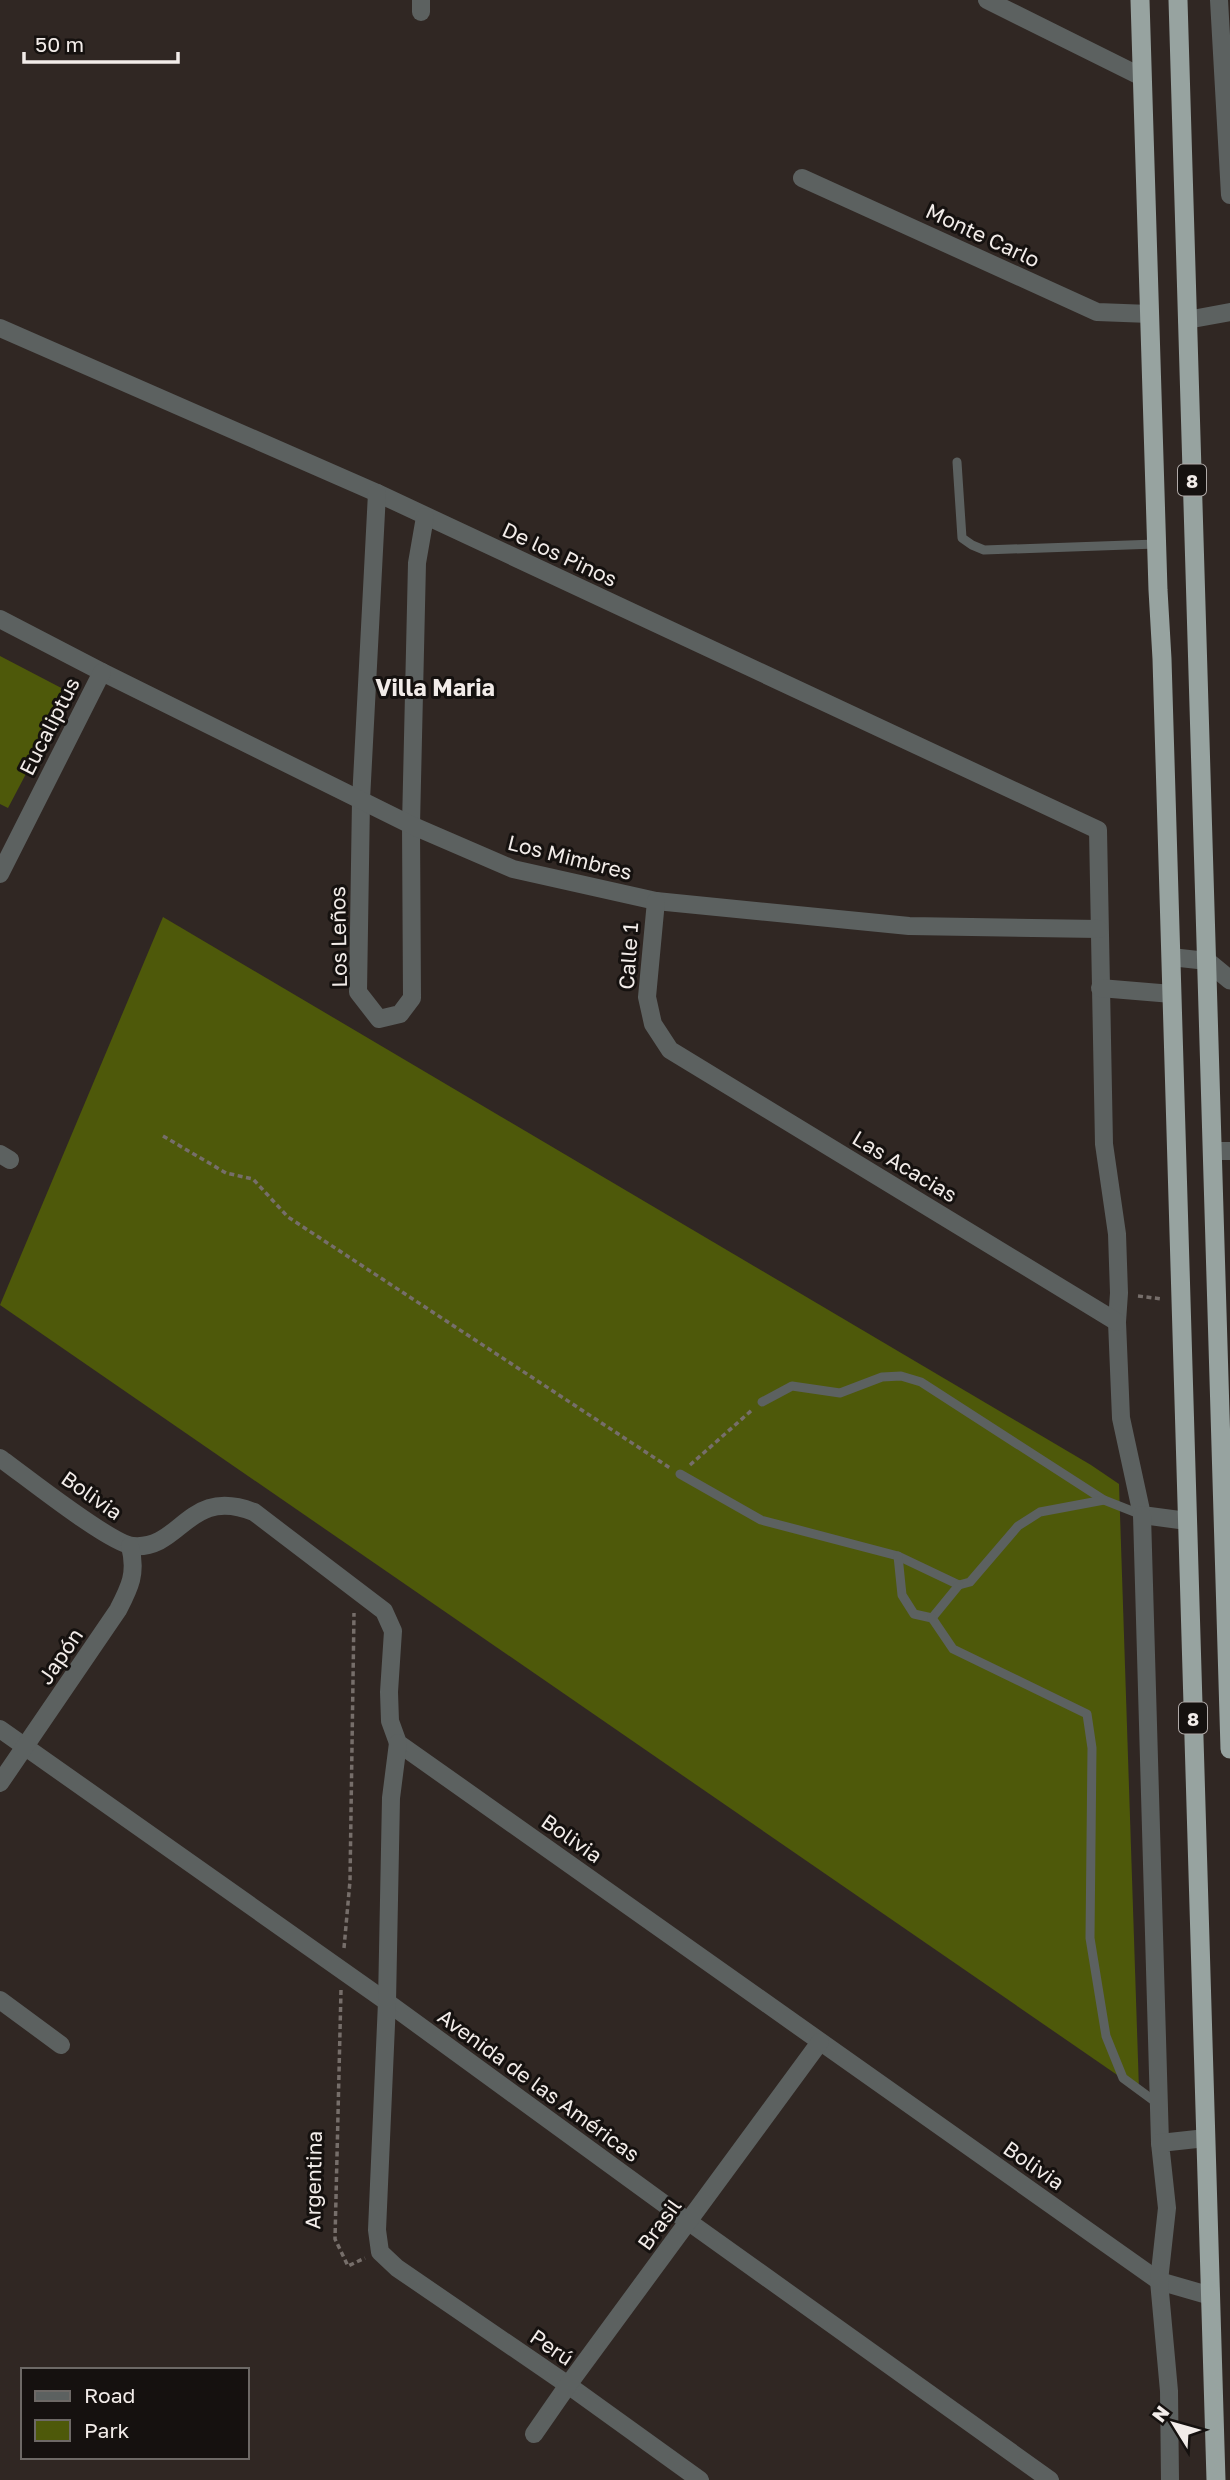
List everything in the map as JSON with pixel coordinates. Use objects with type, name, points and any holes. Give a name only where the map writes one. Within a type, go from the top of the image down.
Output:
[{"type":"highway","name":"8","points":[[1140,0],[1156,544],[1163,673],[1216,2480]]},
{"type":"highway","name":"8","points":[[1178,0],[1187,320],[1222,969],[1230,1749]]},
{"type":"street","points":[[987,0],[1142,77]]},
{"type":"street","points":[[1219,0],[1230,195]]},
{"type":"street","name":"Monte Carlo","points":[[802,178],[1097,312],[1150,314]]},
{"type":"street","points":[[1187,320],[1230,312]]},
{"type":"street","points":[[0,348],[4,330]]},
{"type":"street","name":"De los Pinos","points":[[4,330],[377,493],[1098,830],[1099,929]]},
{"type":"street","name":"Los Leños","points":[[377,493],[361,800],[358,992],[379,1018],[400,1014],[412,998],[411,825],[417,563],[425,517]]},
{"type":"street","name":"Los Mimbres","points":[[0,619],[411,825],[513,869],[656,901],[909,926],[1099,929]]},
{"type":"street","name":"Eucaliptus","points":[[0,874],[102,672]]},
{"type":"street","name":"Calle 1","points":[[656,901],[647,997],[653,1024],[670,1050]]},
{"type":"street","points":[[1099,929],[1104,1144],[1117,1234],[1121,1418],[1142,1515],[1160,2143],[1167,2208],[1159,2281],[1169,2391],[1170,2480]]},
{"type":"street","points":[[1171,957],[1222,969]]},
{"type":"street","points":[[1101,988],[1172,994]]},
{"type":"street","name":"Las Acacias","points":[[670,1050],[1117,1322]]},
{"type":"street","name":"Bolivia","points":[[0,1458],[108,1536],[130,1546],[145,1546],[163,1539],[194,1514],[212,1507],[236,1505],[254,1512],[384,1611],[393,1631],[390,1721],[398,1743],[1159,2281],[1211,2297]]},
{"type":"street","points":[[1142,1515],[1186,1521]]},
{"type":"street","name":"Japón","points":[[0,1783],[118,1610],[130,1587],[134,1562],[130,1546]]},
{"type":"street","name":"Avenida de las Américas","points":[[0,1729],[387,2002],[1050,2480]]},
{"type":"street","points":[[380,2252],[377,2230],[387,2002],[391,1798],[398,1743]]},
{"type":"street","points":[[0,2000],[61,2045]]},
{"type":"street","name":"Brasil","points":[[534,2434],[820,2042]]},
{"type":"street","points":[[1160,2143],[1206,2138]]},
{"type":"street","name":"Perú","points":[[380,2252],[397,2268],[568,2385],[700,2480]]},
{"type":"lane","points":[[957,462],[962,538],[984,550],[1156,544]]},
{"type":"lane","points":[[762,1402],[792,1386],[840,1393],[882,1377],[901,1376],[921,1382],[1104,1500],[1142,1515]]},
{"type":"lane","points":[[680,1474],[761,1520],[898,1556],[959,1585]]},
{"type":"lane","points":[[932,1618],[959,1585],[970,1582],[1018,1526],[1040,1512],[1104,1500]]},
{"type":"lane","points":[[898,1556],[902,1595],[914,1614],[932,1618],[953,1649],[1087,1714],[1092,1748],[1090,1938],[1106,2036],[1123,2078],[1159,2104]]},
{"type":"path","points":[[163,1136],[226,1173],[253,1179],[288,1217],[680,1474],[762,1402]]},
{"type":"path","points":[[1119,1293],[1181,1301]]},
{"type":"path","name":"Argentina","points":[[357,1589],[350,1881],[342,1971],[335,2239],[348,2266],[380,2252]]},
{"type":"green space","points":[[0,656],[69,692],[8,808],[0,804]]},
{"type":"green space","points":[[163,917],[1119,1484],[1139,2090],[0,1305]]},
{"type":"district","name":"Villa Maria","points":[[435,687]]}]
